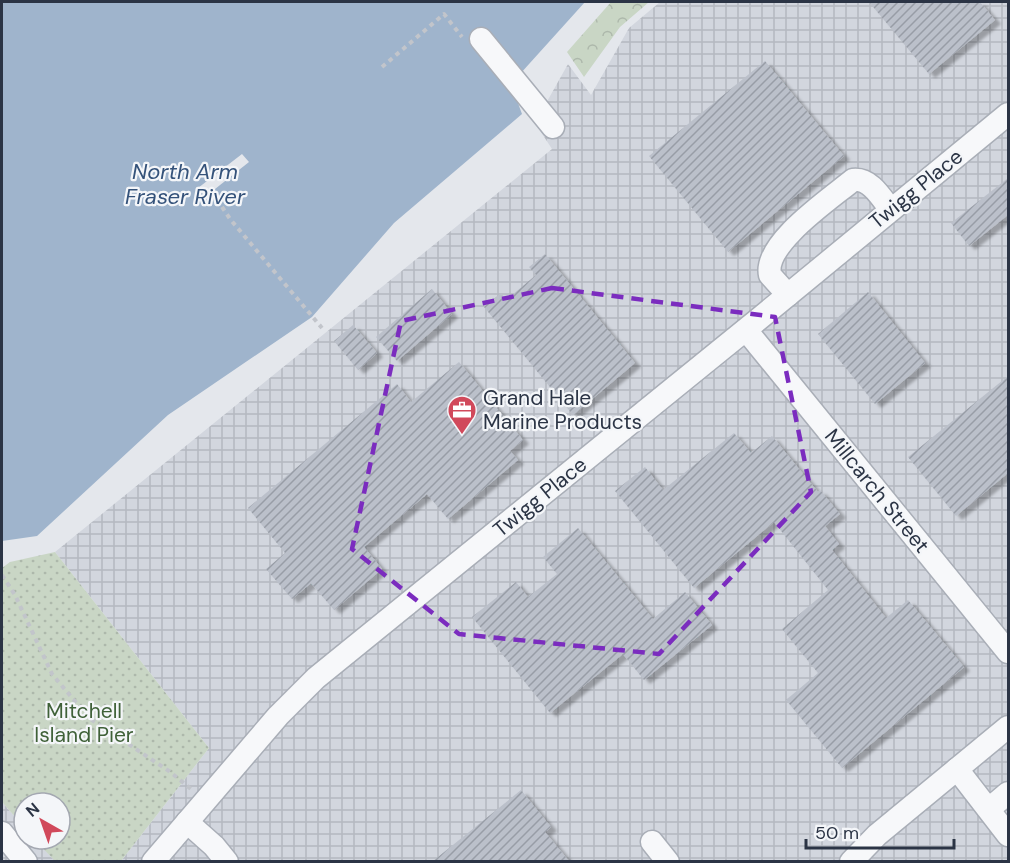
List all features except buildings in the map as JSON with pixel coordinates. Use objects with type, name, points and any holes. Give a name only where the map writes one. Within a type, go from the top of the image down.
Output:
[{"type":"street","points":[[474,41],[554,127]]},
{"type":"street","name":"Twigg Place","points":[[153,861],[278,716],[316,678],[746,330],[1008,114]]},
{"type":"street","points":[[788,295],[770,275],[770,259],[779,244],[826,202],[853,180],[858,179],[869,184],[890,209]]},
{"type":"street","name":"Millcarch Street","points":[[746,330],[1008,652]]},
{"type":"street","points":[[851,861],[878,835],[1008,726]]},
{"type":"street","points":[[957,769],[1008,835]]},
{"type":"street","points":[[989,809],[1008,793]]},
{"type":"street","points":[[187,822],[227,861]]},
{"type":"street","points":[[2,833],[26,861]]},
{"type":"street","points":[[652,842],[668,861]]},
{"type":"path","points":[[382,68],[444,14],[474,41]]},
{"type":"path","points":[[212,192],[230,219],[322,327]]},
{"type":"path","points":[[2,575],[15,596],[52,674],[89,718],[192,789]]},
{"type":"highlighted area","points":[[552,288],[775,317],[811,492],[659,654],[459,634],[352,549],[401,321]]},
{"type":"shaded area","points":[[660,2],[1008,2],[1008,861],[121,861],[209,748],[55,552],[552,149],[535,123],[568,64],[591,95],[629,28]]},
{"type":"shaded area","points":[[2,802],[12,813],[12,851],[46,851],[55,861],[2,861]]},
{"type":"green space","points":[[611,2],[649,2],[620,27],[584,77],[567,52]]},
{"type":"green space","name":"Mitchell Island Pier","points":[[55,552],[209,748],[121,861],[55,861],[45,851],[72,851],[72,791],[12,791],[12,813],[2,802],[2,568],[10,562]]},
{"type":"water","name":"North Arm Fraser River","points":[[2,2],[585,2],[511,84],[522,114],[394,223],[312,317],[168,415],[37,536],[2,541]]},
{"type":"pier","points":[[242,154],[249,162],[205,197],[198,188]]},
{"type":"place","name":"Grand Hale Marine Products","points":[[462,436]]}]
